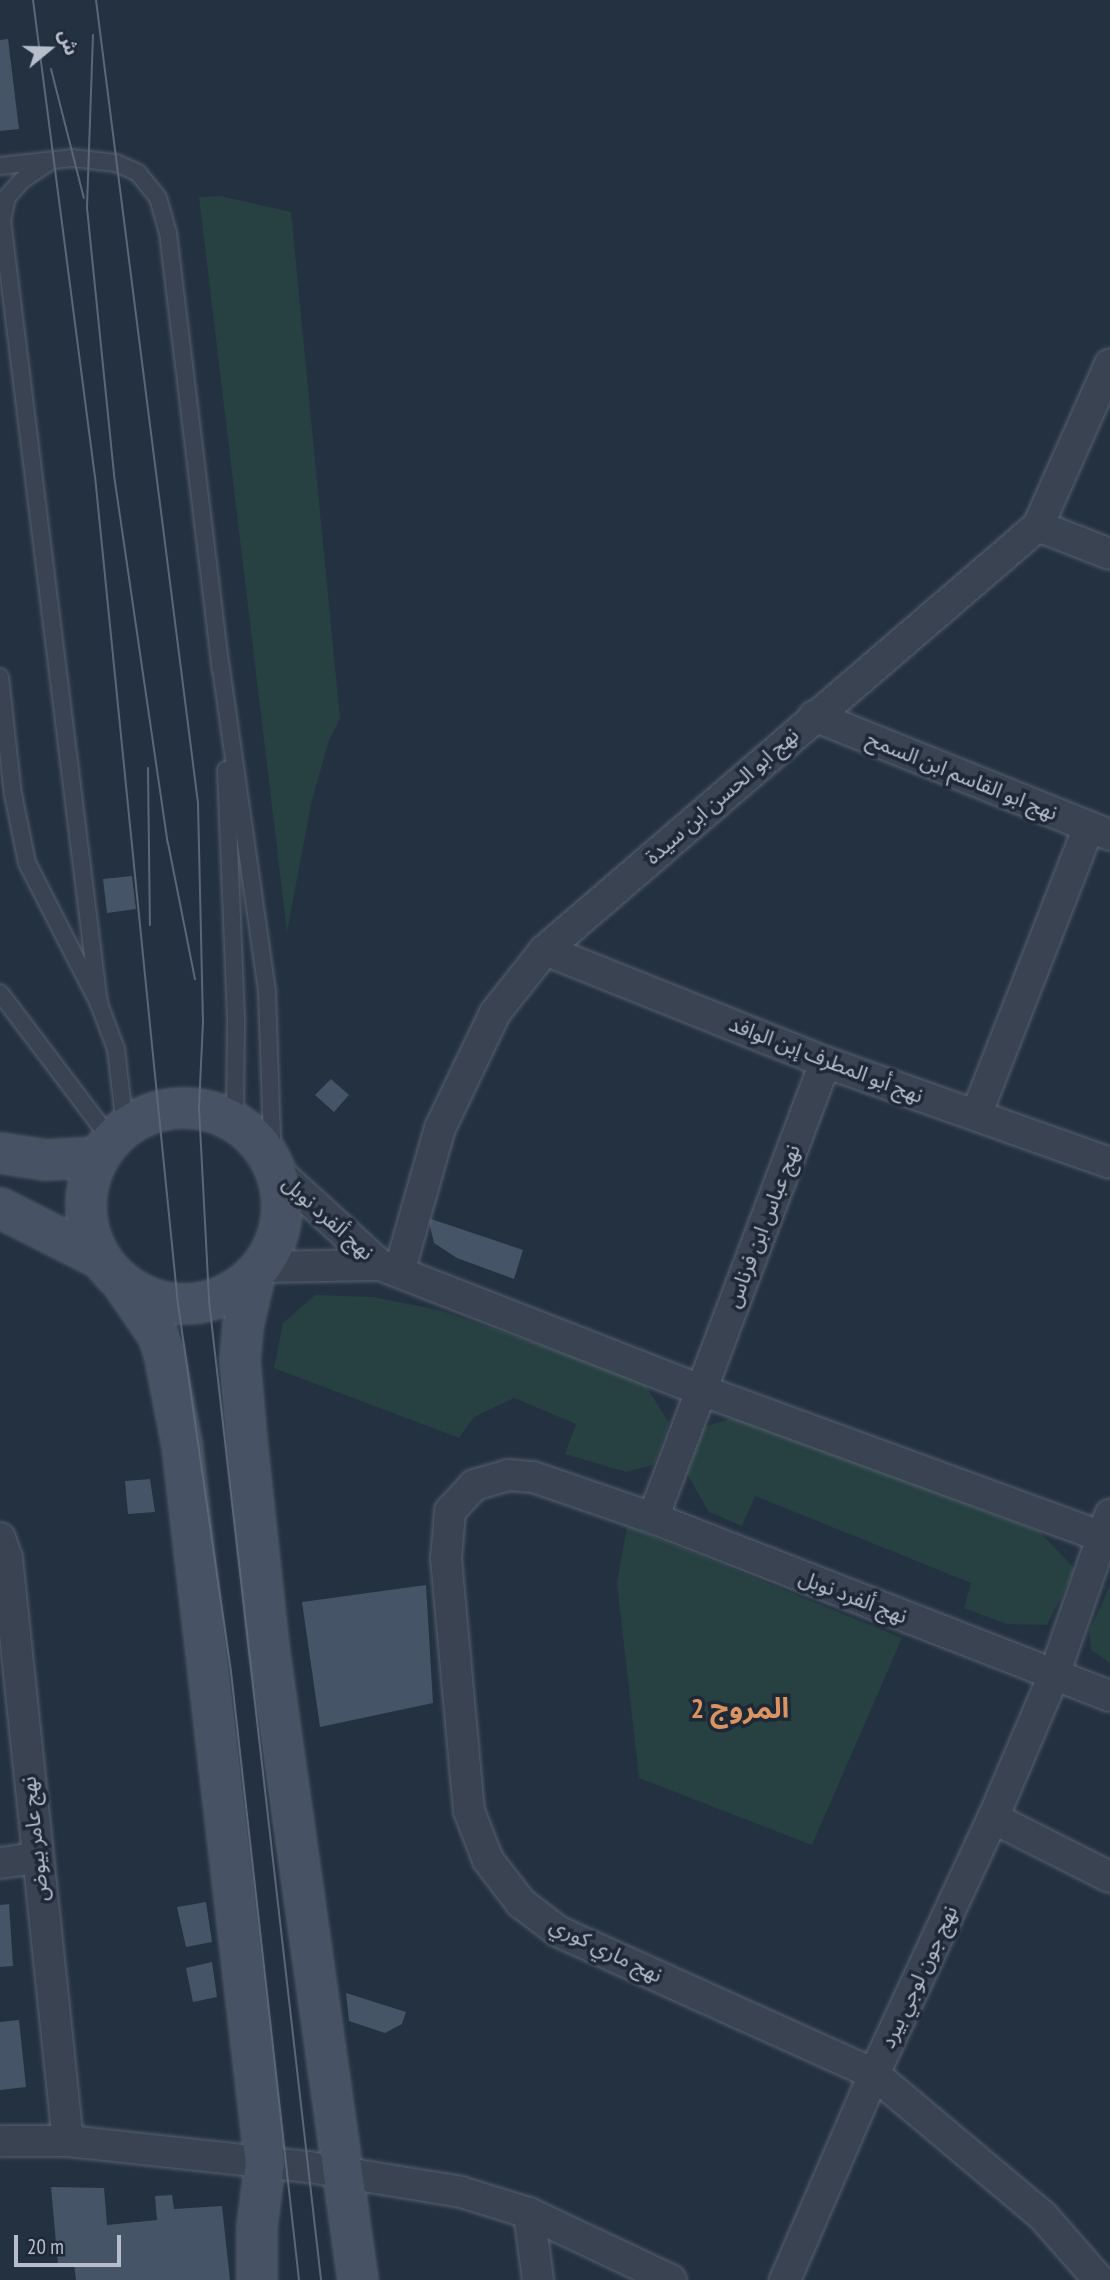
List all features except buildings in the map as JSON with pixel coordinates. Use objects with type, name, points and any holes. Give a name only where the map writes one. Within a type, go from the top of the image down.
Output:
[{"type":"street","name":"نهج ابو الحسن ابن سيدة","points":[[389,1268],[440,1128],[466,1070],[495,1013],[545,950],[1038,526],[1110,364]]},
{"type":"street","points":[[1038,526],[1110,554]]},
{"type":"street","name":"نهج ابو القاسم ابن السمح","points":[[814,716],[1100,831]]},
{"type":"street","points":[[976,1115],[1100,831]]},
{"type":"street","name":"نهج أبو المطرف إبن الوافد","points":[[545,950],[825,1062],[1110,1163]]},
{"type":"street","name":"نهج عباس ابن فرناس","points":[[701,1390],[825,1062]]},
{"type":"street","points":[[0,1153],[46,1160],[111,1141],[160,1110],[199,1108],[234,1120],[257,1139],[275,1167],[283,1204],[280,1226],[278,1237],[259,1271],[243,1326],[240,1361],[269,1647],[358,2280]]},
{"type":"street","points":[[111,1141],[89,1181],[86,1208],[90,1235],[110,1269],[158,1335],[182,1445],[265,2163],[257,2227],[257,2280]]},
{"type":"street","name":"نهج ألفرد نوبل","points":[[275,1167],[389,1268],[701,1390],[1107,1531],[1054,1675]]},
{"type":"street","points":[[0,1208],[110,1269],[146,1297],[178,1304],[209,1301],[234,1292],[259,1271]]},
{"type":"street","name":"نهج ألفرد نوبل","points":[[259,1271],[389,1268]]},
{"type":"street","points":[[653,1518],[701,1390]]},
{"type":"street","name":"نهج ماري كوري","points":[[533,1477],[508,1475],[474,1485],[450,1511],[446,1559],[469,1811],[488,1860],[521,1903],[558,1931],[874,2074],[1042,2216],[1100,2280]]},
{"type":"street","name":"نهج ألفرد نوبل","points":[[533,1477],[653,1518],[1110,1696]]},
{"type":"street","name":"نهج عامر بيوض","points":[[0,1538],[7,1558],[68,2141]]},
{"type":"street","name":"نهج جون لوجي بيرد","points":[[785,2280],[874,2074],[993,1818],[1054,1675]]},
{"type":"street","points":[[993,1818],[1110,1877]]},
{"type":"street","points":[[0,1863],[37,1858]]},
{"type":"street","points":[[0,2141],[68,2141],[265,2163],[461,2192],[529,2213],[671,2280]]},
{"type":"street","points":[[529,2213],[538,2280]]},
{"type":"lane","points":[[0,166],[72,158],[116,163],[138,173],[158,198],[168,233],[221,668],[267,993],[275,1167]]},
{"type":"lane","points":[[54,159],[22,180],[7,197],[2,220],[99,1004]]},
{"type":"lane","points":[[221,668],[235,1008],[234,1120]]},
{"type":"lane","points":[[0,677],[13,794],[27,863],[99,1004],[116,1049],[111,1141]]},
{"type":"lane","points":[[0,993],[111,1141]]},
{"type":"green space","points":[[220,196],[291,212],[340,719],[329,740],[311,804],[287,932],[199,197]]},
{"type":"green space","points":[[315,1295],[373,1297],[439,1310],[643,1381],[669,1423],[654,1465],[626,1472],[565,1454],[576,1424],[514,1398],[474,1417],[459,1438],[274,1368],[283,1323]]},
{"type":"green space","points":[[735,1417],[1039,1531],[1075,1569],[1047,1625],[1007,1624],[964,1608],[971,1583],[755,1496],[742,1526],[709,1512],[687,1474],[704,1427]]},
{"type":"green space","points":[[627,1526],[902,1638],[812,1845],[639,1778],[617,1583]]},
{"type":"green space","points":[[1110,1585],[1110,1663],[1091,1650],[1089,1632]]},
{"type":"tram line","points":[[33,0],[95,476],[178,1304],[231,1672],[299,2280]]},
{"type":"tram line","points":[[96,0],[198,803],[203,1022],[199,1108],[209,1301],[321,2280]]},
{"type":"tram line","points":[[93,35],[87,208],[114,475],[168,843],[195,979]]},
{"type":"tram line","points":[[51,69],[84,198]]},
{"type":"tram line","points":[[148,768],[150,925]]},
{"type":"district","name":"المروج 2","points":[[740,1708]]}]
